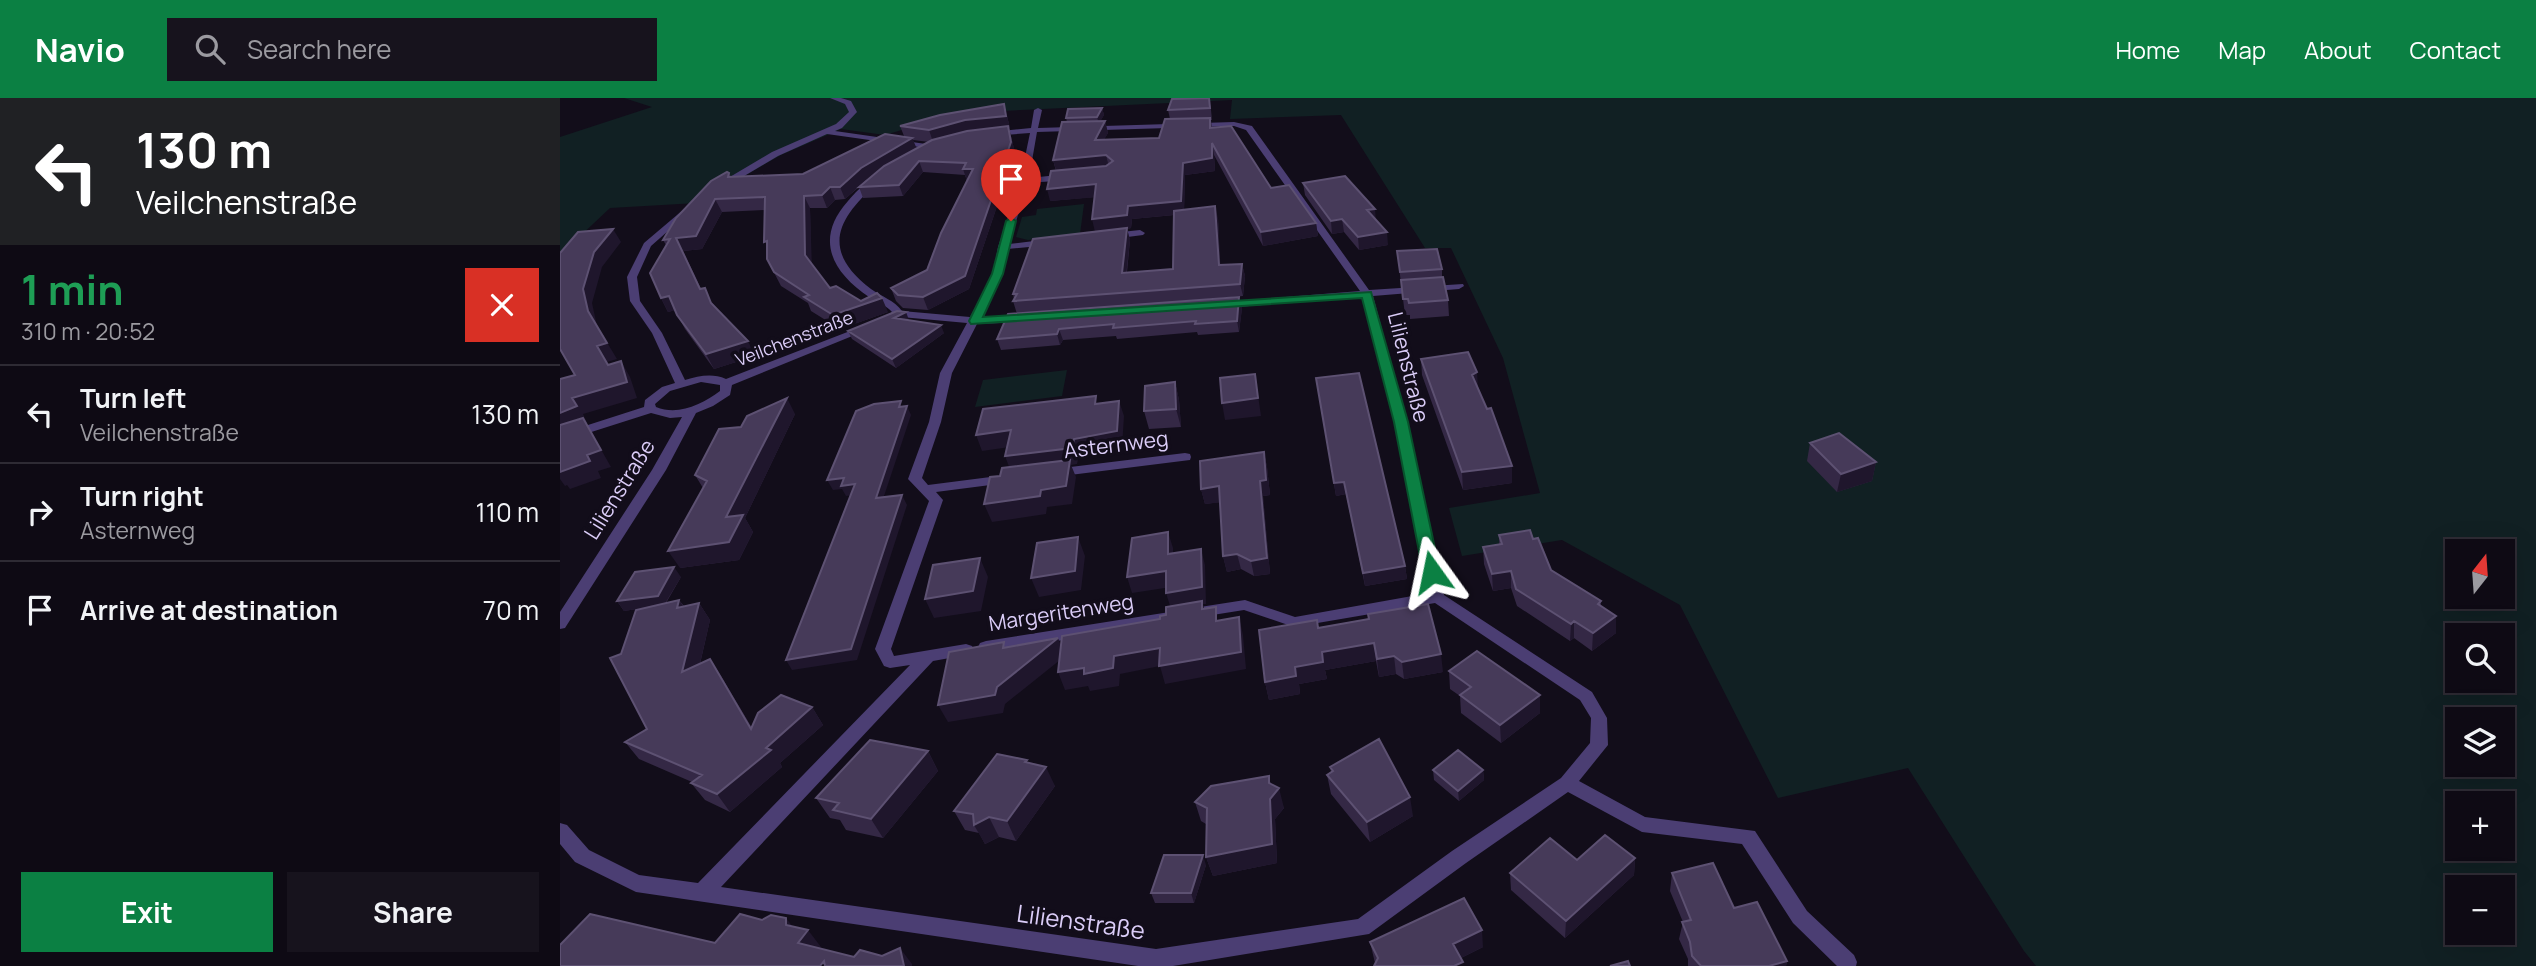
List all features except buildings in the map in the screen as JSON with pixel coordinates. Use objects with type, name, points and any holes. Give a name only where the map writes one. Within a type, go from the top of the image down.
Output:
[{"type":"street","points":[[714,191],[775,154],[839,126],[853,111],[848,103],[834,98]]},
{"type":"street","points":[[928,656],[890,662],[883,649],[936,500],[928,489],[915,479],[935,422],[946,373],[998,274],[1003,247],[1024,181],[1038,110]]},
{"type":"street","name":"Lilienstraße","points":[[560,831],[582,856],[636,883],[1156,958],[1362,928],[1567,783],[1599,745],[1599,718],[1586,696],[1437,597],[1401,422],[1367,294],[1249,128],[1234,124],[1035,130]]},
{"type":"street","points":[[983,135],[1035,130]]},
{"type":"street","points":[[828,132],[933,147]]},
{"type":"street","points":[[915,157],[933,147],[946,144]]},
{"type":"street","points":[[885,173],[860,192],[844,210],[833,230],[835,252],[845,273],[875,297],[894,306],[899,314]]},
{"type":"street","points":[[1024,181],[1073,177]]},
{"type":"street","points":[[681,383],[657,333],[635,301],[632,277],[647,245],[684,210],[704,197]]},
{"type":"street","points":[[1099,237],[1140,233]]},
{"type":"street","points":[[1003,247],[1058,242]]},
{"type":"street","points":[[1216,305],[1460,286]]},
{"type":"street","name":"Veilchenstraße","points":[[650,410],[649,403],[655,396],[681,383],[716,379],[726,383],[899,314],[975,321],[1038,318]]},
{"type":"street","name":"Veilchenstraße","points":[[560,438],[650,410],[666,414],[691,411],[713,403],[726,392],[726,383]]},
{"type":"street","name":"Lilienstraße","points":[[560,624],[659,470],[691,411]]},
{"type":"street","name":"Asternweg","points":[[928,489],[1185,457]]},
{"type":"street","name":"Margeritenweg","points":[[928,656],[1245,605],[1294,622],[1437,597]]},
{"type":"street","points":[[703,892],[928,656]]},
{"type":"street","points":[[1567,783],[1642,824],[1748,837],[1800,918],[1847,962]]},
{"type":"shaded area","points":[[624,98],[2536,98],[2536,966],[2036,966],[1908,768],[1778,798],[1680,605],[1562,540],[1462,556],[1449,508],[1540,493],[1503,358],[1451,248],[1425,248],[1341,115],[1230,119],[1232,100],[958,113],[885,135],[841,129],[781,155],[697,203],[610,208],[560,255],[560,137],[652,107]]},
{"type":"shaded area","points":[[1084,204],[1080,234],[1028,240],[1016,237],[1022,217],[1036,215],[1037,209]]},
{"type":"shaded area","points":[[1067,370],[1062,396],[975,407],[983,380]]},
{"type":"route","points":[[1011,221],[998,274],[975,321],[1367,294],[1401,422],[1432,572]]}]
